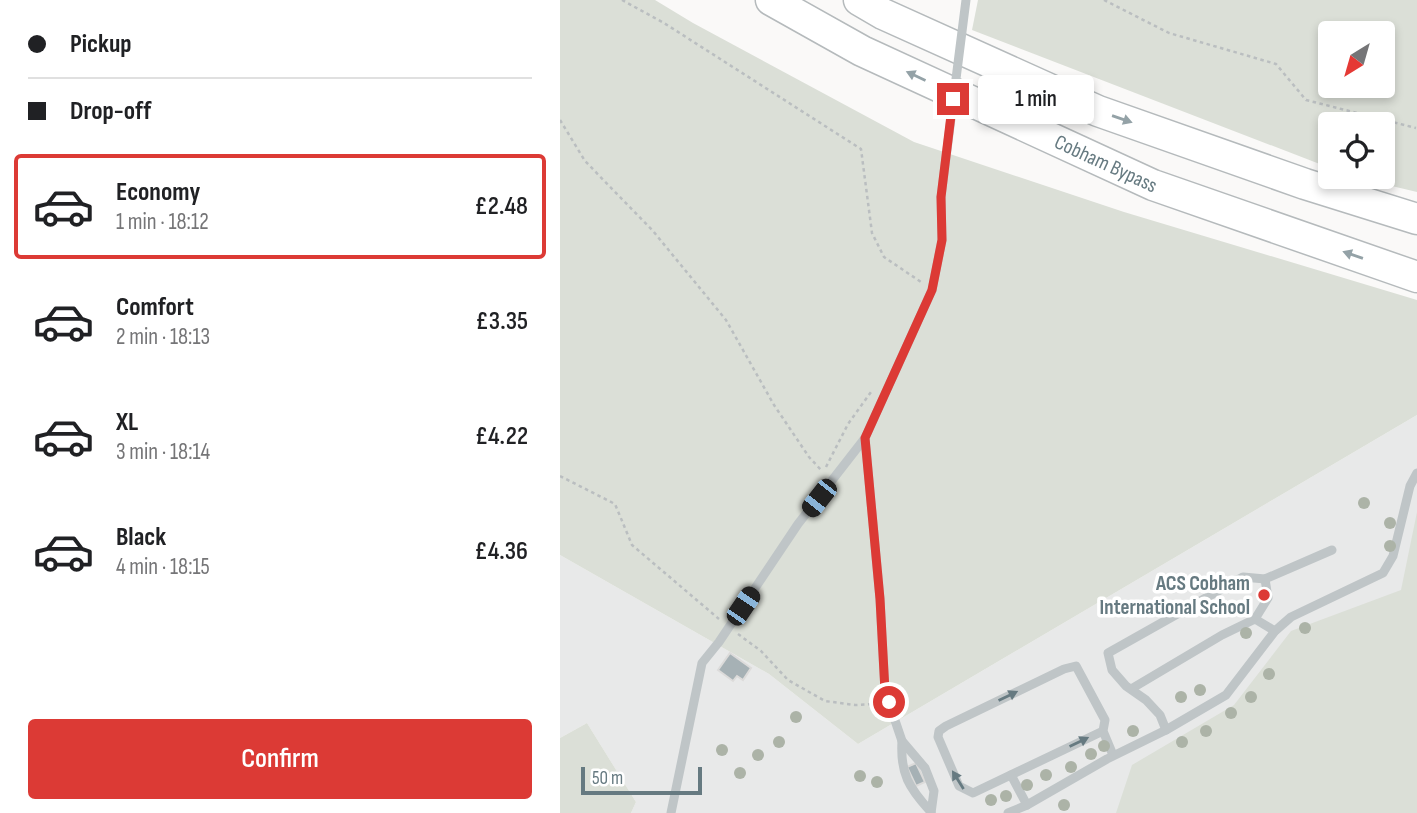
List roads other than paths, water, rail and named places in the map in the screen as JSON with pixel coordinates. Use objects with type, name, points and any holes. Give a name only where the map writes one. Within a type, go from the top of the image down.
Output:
[{"type":"highway","name":"Cobham Bypass","points":[[771,0],[862,51],[1153,185],[1417,277]]},
{"type":"highway","points":[[859,0],[1098,111],[1305,184],[1417,219]]},
{"type":"lane","points":[[671,813],[702,663],[798,524],[865,438],[932,290],[942,240],[941,197],[966,0]]},
{"type":"lane","points":[[865,438],[880,599],[885,691],[902,741],[901,762],[911,790],[931,813]]},
{"type":"lane","points":[[1008,813],[1027,805],[1113,755],[1166,730],[1226,695],[1275,631],[1291,617],[1382,573],[1394,556],[1410,486],[1417,473]]},
{"type":"lane","points":[[1166,730],[1160,715],[1112,670],[1108,653],[1243,577],[1265,579],[1332,550]]},
{"type":"lane","points":[[1131,689],[1222,635],[1255,619],[1268,598],[1265,579]]},
{"type":"lane","points":[[1255,619],[1275,631]]},
{"type":"lane","points":[[1103,731],[973,793],[959,786],[938,737],[939,731],[946,726],[1064,669],[1076,666],[1105,720],[1103,731],[1113,755]]},
{"type":"lane","points":[[902,741],[925,768],[934,791],[931,813]]},
{"type":"lane","points":[[1011,775],[1027,805]]},
{"type":"place","name":"ACS Cobham International School","points":[[1264,595]]}]
